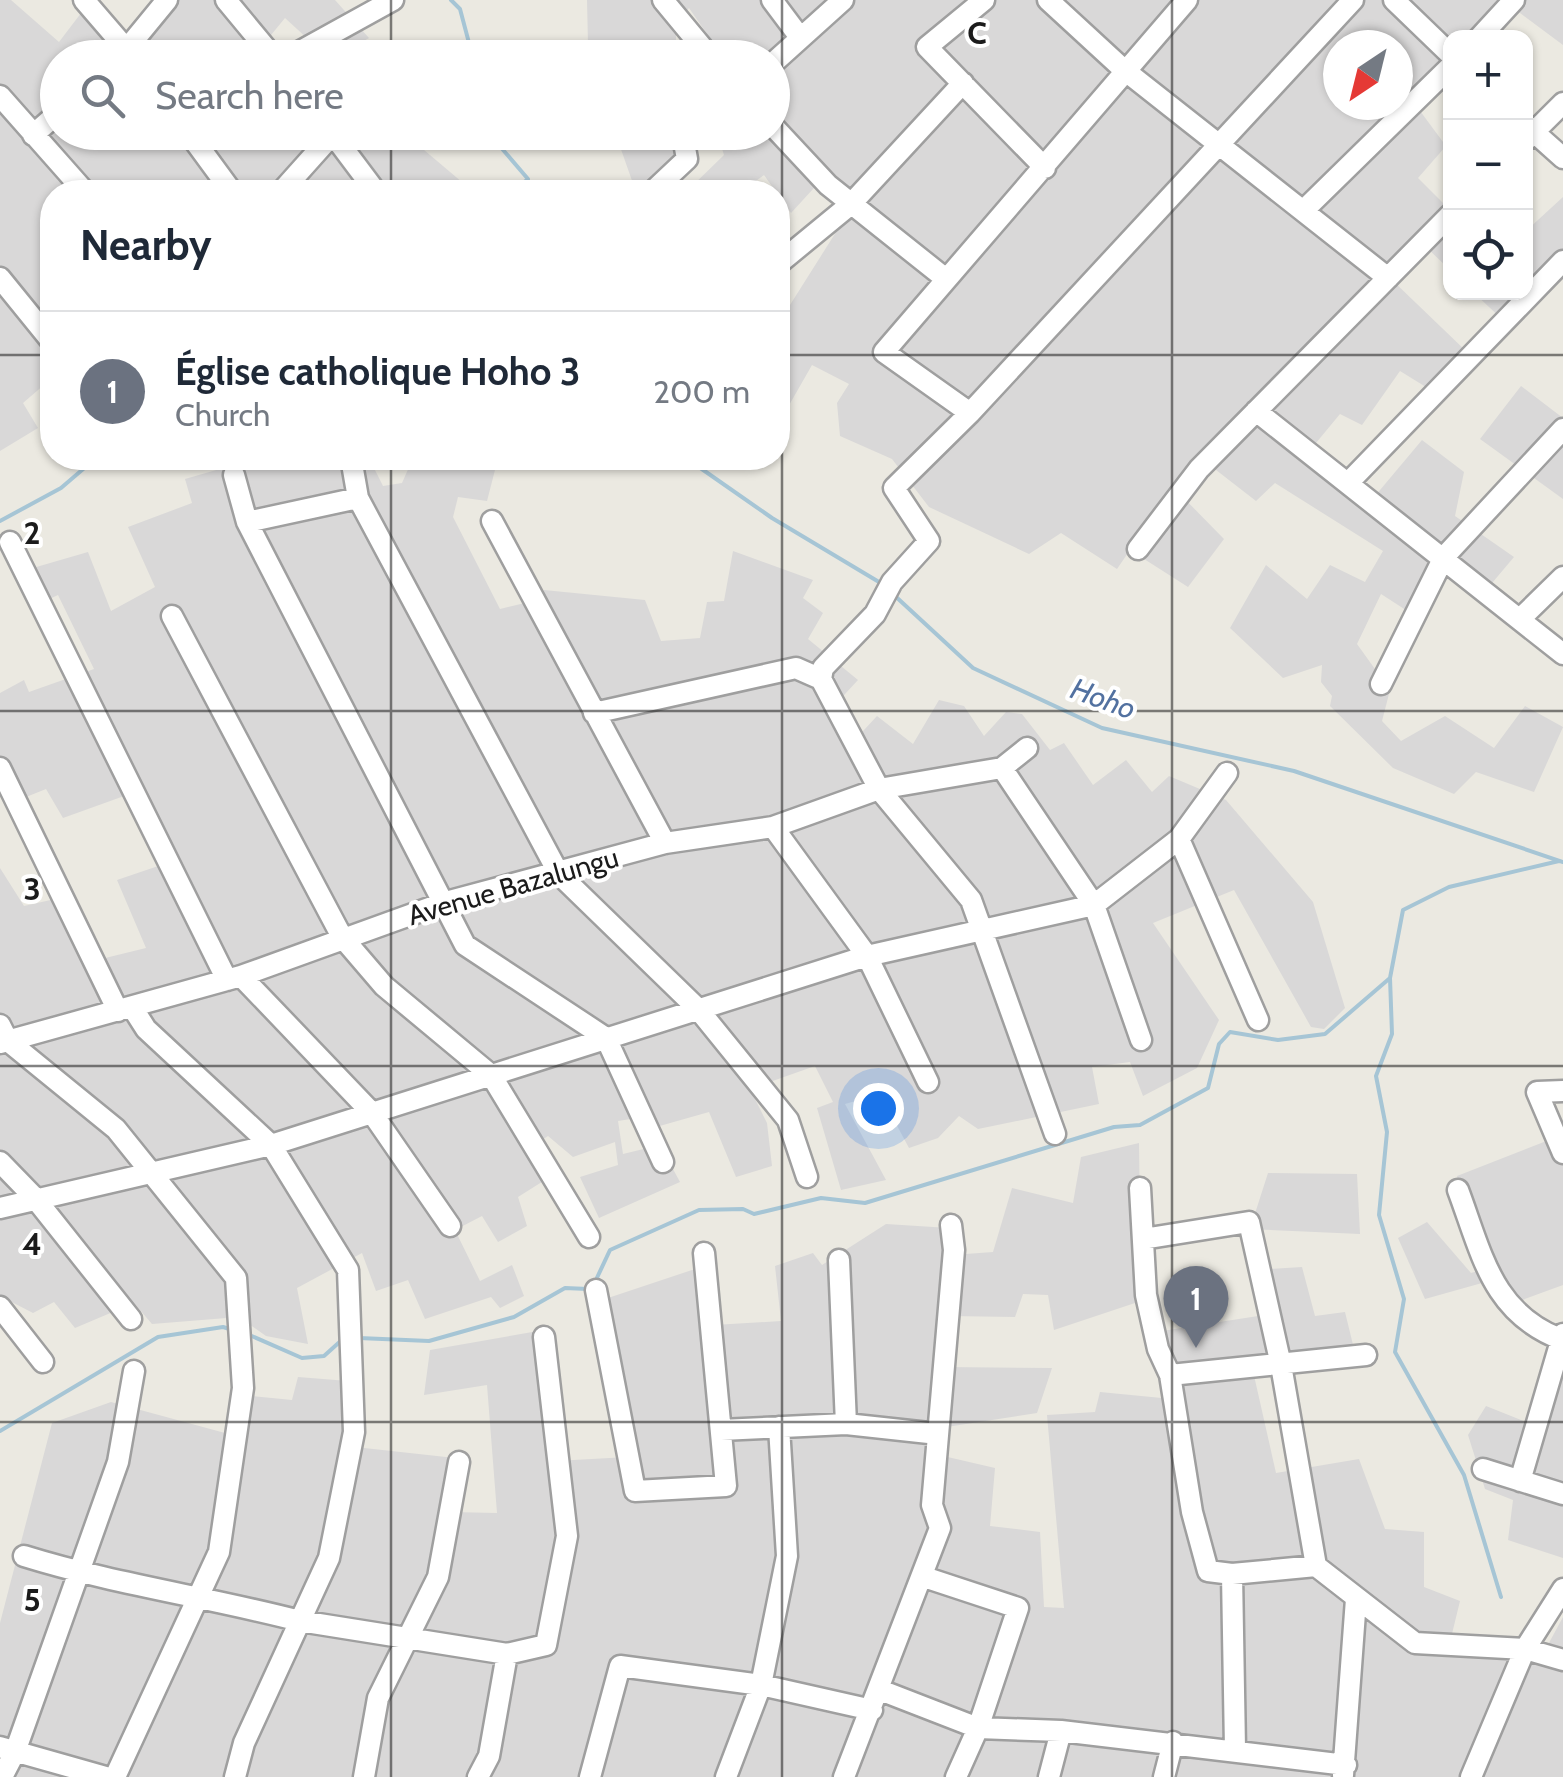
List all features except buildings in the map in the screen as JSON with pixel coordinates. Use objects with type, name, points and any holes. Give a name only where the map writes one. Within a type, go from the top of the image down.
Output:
[{"type":"street","points":[[84,0],[115,40]]},
{"type":"street","points":[[138,40],[167,0]]},
{"type":"street","points":[[226,0],[259,40]]},
{"type":"street","points":[[321,40],[393,0]]},
{"type":"street","points":[[663,0],[696,40]]},
{"type":"street","points":[[772,0],[799,36]]},
{"type":"street","points":[[790,45],[843,0]]},
{"type":"street","points":[[984,0],[928,46],[1045,168]]},
{"type":"street","points":[[1048,0],[1123,69],[1388,278]]},
{"type":"street","points":[[970,414],[884,352],[1045,168],[1123,69],[1187,0]]},
{"type":"street","points":[[1055,1134],[971,900],[879,790],[821,679],[823,668],[876,614],[888,587],[929,541],[894,488],[970,414],[1352,0]]},
{"type":"street","points":[[1394,0],[1443,47]]},
{"type":"street","points":[[1486,30],[1514,0]]},
{"type":"street","points":[[1303,212],[1443,74]]},
{"type":"street","points":[[790,254],[851,204],[963,84]]},
{"type":"street","points":[[0,96],[40,143]]},
{"type":"street","points":[[1533,128],[1563,103]]},
{"type":"street","points":[[33,135],[40,129]]},
{"type":"street","points":[[1533,136],[1563,158]]},
{"type":"street","points":[[790,144],[851,204],[946,279]]},
{"type":"street","points":[[47,150],[74,180]]},
{"type":"street","points":[[201,150],[223,180]]},
{"type":"street","points":[[292,180],[318,150]]},
{"type":"street","points":[[344,150],[367,180]]},
{"type":"street","points":[[665,180],[687,159],[685,150]]},
{"type":"street","points":[[1138,548],[1199,470],[1443,222]]},
{"type":"street","points":[[1348,483],[1563,261]]},
{"type":"street","points":[[0,278],[40,327]]},
{"type":"street","points":[[1256,412],[1563,654]]},
{"type":"street","points":[[1381,684],[1444,557],[1563,428]]},
{"type":"street","points":[[353,470],[358,498],[558,874],[698,1009],[788,1120],[807,1177]]},
{"type":"street","points":[[234,476],[248,522],[465,945],[606,1038],[663,1162]]},
{"type":"street","points":[[248,522],[358,498]]},
{"type":"street","points":[[492,521],[665,843]]},
{"type":"street","points":[[10,542],[234,978],[372,1113],[450,1226]]},
{"type":"street","points":[[1520,619],[1563,577]]},
{"type":"street","points":[[172,616],[342,937],[384,986],[491,1075],[590,1237]]},
{"type":"street","points":[[594,712],[796,668],[821,679]]},
{"type":"street","name":"Avenue Bazalungu","points":[[3,1036],[125,1010],[234,978],[446,902],[665,843],[773,828],[879,790],[1002,768],[1027,748]]},
{"type":"street","points":[[0,768],[125,1010],[271,1145],[348,1270],[354,1432],[329,1558],[244,1743],[236,1777]]},
{"type":"street","points":[[1002,768],[1094,904],[1141,1040]]},
{"type":"street","points":[[0,1208],[152,1169],[271,1145],[867,956],[1094,904],[1179,839],[1227,772]]},
{"type":"street","points":[[773,828],[867,956],[928,1082]]},
{"type":"street","points":[[1179,839],[1258,1020]]},
{"type":"street","points":[[3,1036],[116,1128],[236,1278],[242,1388],[219,1552],[116,1777]]},
{"type":"street","points":[[1563,1091],[1537,1092],[1563,1153]]},
{"type":"street","points":[[0,1162],[34,1197],[130,1320]]},
{"type":"street","points":[[1140,1188],[1146,1295],[1158,1349],[1170,1375],[1192,1512],[1208,1572],[1232,1574],[1316,1566]]},
{"type":"street","points":[[1458,1190],[1495,1290],[1539,1331],[1563,1338],[1520,1481]]},
{"type":"street","points":[[1143,1239],[1249,1222],[1281,1364],[1316,1566],[1415,1643],[1525,1650],[1563,1660]]},
{"type":"street","points":[[844,1777],[924,1578],[940,1528],[932,1506],[954,1250],[952,1225]]},
{"type":"street","points":[[596,1290],[635,1490],[726,1486],[704,1254]]},
{"type":"street","points":[[839,1260],[846,1424]]},
{"type":"street","points":[[0,1308],[43,1362]]},
{"type":"street","points":[[24,1556],[81,1574],[201,1596],[300,1621],[507,1654],[546,1645],[567,1536],[544,1338]]},
{"type":"street","points":[[1170,1375],[1366,1355]]},
{"type":"street","points":[[2,1777],[8,1750],[81,1574],[118,1462],[134,1370]]},
{"type":"street","points":[[720,1430],[846,1424],[938,1434]]},
{"type":"street","points":[[726,1777],[761,1685],[787,1556],[779,1428]]},
{"type":"street","points":[[364,1777],[378,1698],[438,1577],[459,1462]]},
{"type":"street","points":[[1483,1469],[1563,1494]]},
{"type":"street","points":[[1232,1574],[1235,1749]]},
{"type":"street","points":[[924,1578],[1018,1608],[978,1728],[956,1777]]},
{"type":"street","points":[[1471,1777],[1525,1650],[1563,1588]]},
{"type":"street","points":[[880,1690],[978,1728],[1061,1731],[1235,1749],[1344,1771],[1348,1668],[1356,1599]]},
{"type":"street","points":[[478,1777],[489,1756],[507,1654]]},
{"type":"street","points":[[590,1777],[620,1666],[761,1685],[872,1710]]},
{"type":"street","points":[[1049,1777],[1061,1731]]},
{"type":"street","points":[[1164,1777],[1173,1742]]},
{"type":"street","points":[[8,1750],[106,1777]]},
{"type":"shaded area","points":[[0,0],[11,0],[57,40],[40,40],[40,150],[424,150],[460,180],[40,180],[40,388],[23,403],[38,428],[0,451]]},
{"type":"shaded area","points":[[91,0],[130,40],[61,40]]},
{"type":"shaded area","points":[[169,0],[335,0],[369,38],[334,40],[329,33],[309,40],[285,18],[267,40],[137,40]]},
{"type":"shaded area","points":[[587,0],[1563,0],[1563,45],[1508,4],[1480,30],[1443,30],[1443,64],[1413,92],[1413,30],[1323,30],[1323,120],[1413,120],[1413,101],[1443,142],[1443,149],[1418,178],[1443,203],[1443,263],[1424,245],[1391,279],[1467,352],[1434,392],[1400,371],[1362,425],[1340,414],[1311,449],[1375,496],[1422,440],[1464,472],[1455,516],[1514,557],[1487,589],[1439,557],[1412,614],[1381,594],[1357,644],[1390,690],[1382,721],[1401,741],[1445,716],[1494,748],[1525,706],[1563,727],[1534,792],[1476,772],[1454,794],[1393,768],[1330,706],[1332,696],[1321,682],[1322,665],[1283,678],[1230,628],[1266,565],[1307,599],[1330,565],[1365,582],[1383,551],[1275,483],[1256,501],[1198,456],[1172,486],[1224,539],[1188,587],[1130,550],[1117,569],[1061,533],[1029,554],[929,507],[892,459],[840,436],[837,403],[849,384],[812,365],[790,404],[790,305],[855,202],[824,177],[791,213],[790,180],[768,180],[764,175],[757,180],[698,180],[724,155],[722,150],[790,150],[790,40],[711,40],[689,8],[676,24],[676,40],[588,40]]},
{"type":"shaded area","points":[[621,150],[678,150],[683,162],[659,180],[632,180]]},
{"type":"shaded area","points":[[1563,197],[1563,273],[1533,297],[1533,225]]},
{"type":"shaded area","points":[[1482,300],[1530,300],[1504,321]]},
{"type":"shaded area","points":[[1521,386],[1563,418],[1563,499],[1480,439]]},
{"type":"shaded area","points":[[216,470],[375,470],[383,486],[402,483],[408,470],[495,470],[487,501],[458,497],[453,517],[500,609],[542,599],[544,590],[645,600],[661,641],[700,638],[707,602],[724,601],[733,551],[813,580],[803,598],[823,613],[808,639],[858,680],[832,708],[851,744],[877,716],[913,744],[939,700],[964,706],[984,736],[1006,712],[1022,714],[1050,750],[1064,743],[1093,785],[1126,760],[1152,792],[1169,776],[1226,800],[1313,902],[1345,1008],[1324,1029],[1311,1027],[1234,890],[1153,923],[1219,1020],[1197,1068],[1143,1096],[1130,1062],[1092,1067],[1099,1104],[978,1129],[959,1116],[938,1138],[909,1148],[880,1094],[845,1104],[886,1180],[841,1190],[817,1108],[833,1102],[815,1066],[750,1089],[767,1123],[772,1166],[736,1177],[709,1112],[649,1129],[643,1117],[618,1121],[623,1154],[660,1145],[680,1182],[599,1218],[580,1177],[618,1165],[615,1142],[573,1157],[548,1136],[531,1147],[545,1180],[518,1197],[527,1226],[498,1242],[482,1216],[455,1230],[480,1281],[512,1265],[524,1296],[500,1308],[491,1297],[425,1319],[408,1280],[376,1291],[362,1253],[297,1288],[308,1344],[266,1336],[239,1317],[152,1324],[134,1303],[75,1328],[54,1302],[33,1313],[0,1296],[0,868],[24,906],[64,897],[93,961],[146,948],[117,880],[170,862],[138,791],[63,818],[46,789],[16,801],[0,757],[0,693],[24,680],[29,692],[94,669],[58,595],[43,602],[26,570],[88,552],[111,611],[155,587],[128,527],[192,503],[185,479]]},
{"type":"shaded area","points":[[1549,1140],[1563,1160],[1563,1285],[1506,1306],[1482,1283],[1425,1299],[1398,1238],[1427,1222],[1471,1273],[1485,1269],[1457,1176]]},
{"type":"shaded area","points":[[1139,1143],[1141,1301],[1054,1330],[1048,1295],[1023,1294],[1015,1317],[949,1316],[944,1367],[1052,1368],[1037,1413],[940,1428],[939,1455],[995,1468],[990,1526],[1040,1532],[1044,1607],[1064,1608],[1047,1415],[1095,1412],[1100,1392],[1172,1399],[1156,1332],[1258,1316],[1255,1270],[1302,1267],[1315,1316],[1345,1312],[1356,1357],[1253,1371],[1276,1473],[1359,1459],[1385,1529],[1424,1532],[1424,1587],[1460,1601],[1450,1642],[1537,1665],[1563,1617],[1563,1777],[0,1777],[0,1623],[52,1423],[111,1402],[225,1433],[232,1394],[292,1400],[298,1377],[348,1381],[346,1446],[455,1458],[451,1512],[497,1513],[487,1385],[424,1395],[430,1350],[538,1331],[555,1461],[628,1457],[602,1300],[698,1268],[714,1325],[781,1321],[775,1266],[813,1253],[822,1265],[886,1224],[949,1228],[952,1255],[993,1252],[1012,1188],[1073,1203],[1081,1157]]},
{"type":"shaded area","points":[[1268,1173],[1357,1174],[1360,1234],[1250,1229]]},
{"type":"shaded area","points":[[1563,1365],[1563,1558],[1508,1540],[1513,1500],[1485,1489],[1468,1435],[1486,1406],[1531,1424]]},
{"type":"waterway","name":"Hoho","points":[[451,0],[460,9],[468,40]]},
{"type":"waterway","name":"Hoho","points":[[503,150],[527,180]]},
{"type":"waterway","points":[[0,521],[61,488],[82,470]]},
{"type":"waterway","name":"Hoho","points":[[703,470],[772,518],[884,585]]},
{"type":"waterway","name":"Hoho","points":[[894,595],[973,668],[1102,728],[1294,771],[1563,862]]},
{"type":"waterway","points":[[1501,1597],[1464,1475],[1395,1352],[1404,1299],[1379,1215],[1387,1132],[1376,1076],[1392,1034],[1390,978],[1403,910],[1449,887],[1559,861]]},
{"type":"waterway","points":[[595,1282],[610,1250],[699,1210],[743,1209],[754,1214],[821,1198],[865,1203],[1114,1127],[1140,1125],[1208,1088],[1219,1044],[1230,1032],[1278,1040],[1325,1034],[1390,978]]},
{"type":"waterway","points":[[359,1338],[429,1341],[514,1317],[565,1288],[588,1289]]},
{"type":"waterway","points":[[0,1431],[158,1337],[223,1327],[233,1330]]},
{"type":"waterway","points":[[247,1334],[302,1358],[324,1356],[344,1338]]},
{"type":"place","name":"Église catholique Hoho 3","points":[[1196,1348]]}]
